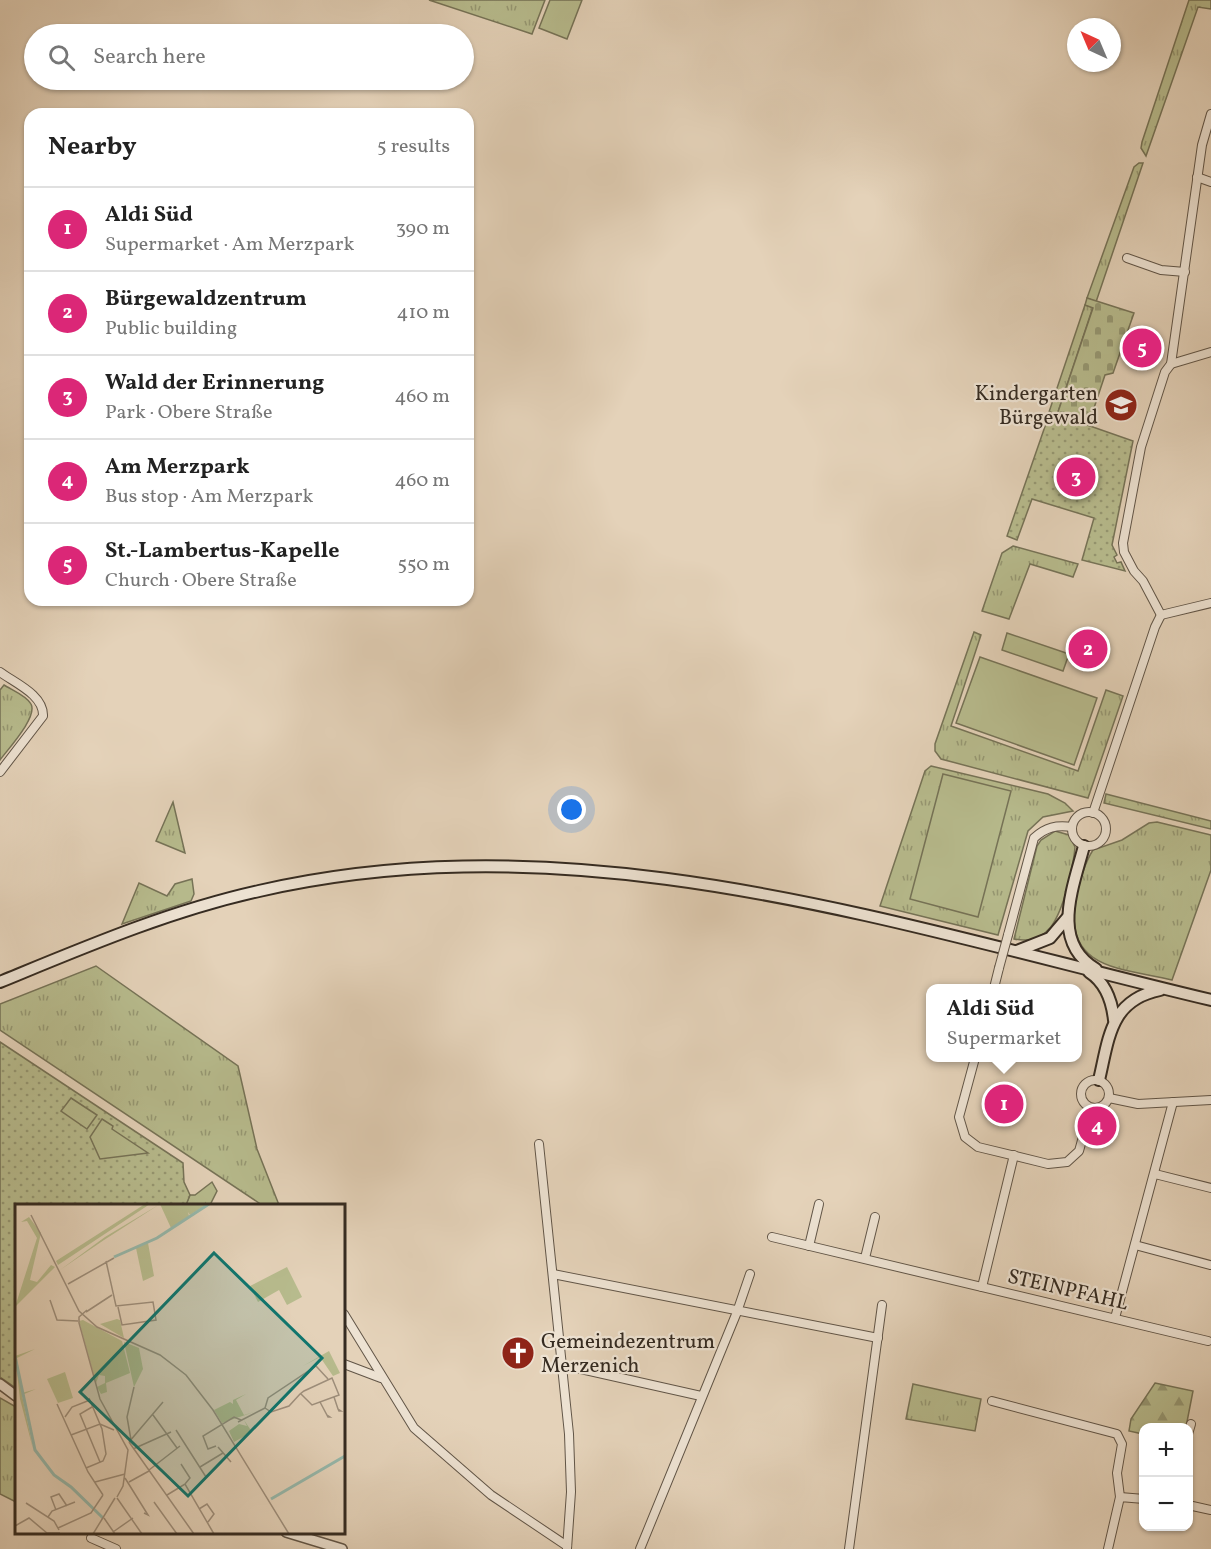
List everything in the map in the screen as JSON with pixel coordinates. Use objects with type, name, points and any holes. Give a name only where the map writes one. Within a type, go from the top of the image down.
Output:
[{"type":"main road","points":[[1084,846],[1067,917],[1067,931],[1080,955],[1104,974]]},
{"type":"main road","points":[[0,982],[113,936],[260,890],[358,875],[436,867],[522,865],[621,872],[786,897],[1211,1000]]},
{"type":"main road","points":[[1014,952],[1033,947],[1050,938],[1067,917]]},
{"type":"main road","points":[[1081,968],[1102,983],[1113,1006],[1114,1020],[1099,1080]]},
{"type":"main road","points":[[1114,1020],[1131,1001],[1148,992],[1163,989]]},
{"type":"street","points":[[1161,615],[1143,581],[1134,571],[1124,552],[1123,543],[1141,447],[1165,372],[1171,364],[1202,145],[1211,114]]},
{"type":"street","points":[[1197,177],[1211,182]]},
{"type":"street","points":[[1127,258],[1161,270],[1185,272]]},
{"type":"street","points":[[1171,364],[1211,352]]},
{"type":"street","points":[[1093,813],[1161,615],[1211,603]]},
{"type":"street","points":[[0,672],[39,699],[44,709],[43,716],[0,772]]},
{"type":"street","points":[[1093,813],[1104,821],[1106,834],[1097,844],[1084,846],[1074,838],[1072,827],[1080,814],[1093,813]]},
{"type":"street","points":[[995,984],[1034,838],[1043,830],[1055,826],[1072,827]]},
{"type":"street","points":[[974,1062],[959,1117],[961,1131],[971,1143],[1058,1165],[1074,1158],[1079,1151],[1091,1108]]},
{"type":"street","points":[[1099,1080],[1109,1089],[1109,1098],[1104,1106],[1091,1108],[1082,1100],[1081,1091],[1090,1081],[1099,1080]]},
{"type":"street","points":[[1109,1098],[1138,1104],[1211,1100]]},
{"type":"street","points":[[1115,1318],[1173,1102]]},
{"type":"street","points":[[345,1316],[407,1419],[422,1437],[517,1515],[567,1548],[571,1492],[563,1365],[539,1144]]},
{"type":"street","name":"STEINPFAHL","points":[[1014,1155],[982,1287],[1208,1341]]},
{"type":"street","points":[[1155,1174],[1211,1188]]},
{"type":"street","points":[[809,1246],[819,1204]]},
{"type":"street","points":[[865,1258],[875,1217]]},
{"type":"street","points":[[772,1237],[982,1287]]},
{"type":"street","points":[[1135,1245],[1210,1264]]},
{"type":"street","points":[[553,1274],[878,1338]]},
{"type":"street","points":[[640,1549],[737,1312],[750,1274]]},
{"type":"street","points":[[849,1549],[882,1305]]},
{"type":"street","points":[[345,1364],[381,1378]]},
{"type":"street","points":[[563,1365],[701,1396]]},
{"type":"street","points":[[0,1384],[15,1395]]},
{"type":"street","points":[[992,1401],[1117,1434],[1122,1444],[1117,1473],[1120,1497],[1108,1549]]},
{"type":"street","points":[[1120,1497],[1139,1499]]},
{"type":"street","points":[[1193,1506],[1211,1510]]},
{"type":"street","points":[[290,1534],[342,1549]]},
{"type":"street","points":[[91,1539],[102,1546],[116,1549]]},
{"type":"green space","points":[[429,0],[545,0],[532,34]]},
{"type":"green space","points":[[550,0],[582,0],[567,39],[539,28]]},
{"type":"green space","points":[[1189,0],[1211,0],[1211,9],[1198,7],[1146,156],[1141,148],[1142,142]]},
{"type":"green space","points":[[1143,163],[1096,302],[1087,298],[1134,167]]},
{"type":"green space","points":[[1087,298],[1134,313],[1113,373],[1105,375],[1088,426],[1057,415],[1093,308],[1085,305]]},
{"type":"green space","points":[[1085,305],[1093,307],[1057,415],[1049,412]]},
{"type":"green space","points":[[1050,412],[1133,441],[1112,545],[1117,555],[1114,557],[1117,563],[1121,562],[1125,571],[1082,560],[1094,518],[1032,499],[1017,540],[1007,536]]},
{"type":"green space","points":[[1013,546],[1078,564],[1073,577],[1030,564],[1009,619],[982,611],[1002,553]]},
{"type":"green space","points":[[974,632],[981,635],[951,726],[1078,771],[1106,690],[1123,696],[1088,798],[941,759],[935,751],[935,744]]},
{"type":"green space","points":[[1007,633],[1069,654],[1063,671],[1002,650]]},
{"type":"green space","points":[[980,657],[1097,698],[1074,765],[956,723]]},
{"type":"green space","points":[[4,685],[26,698],[32,710],[26,725],[0,760],[0,690]]},
{"type":"green space","points":[[931,766],[1048,794],[1065,803],[1073,811],[1043,817],[1028,831],[998,935],[880,906],[925,771]]},
{"type":"green space","points":[[943,774],[1011,791],[978,917],[910,899]]},
{"type":"green space","points":[[1106,794],[1211,821],[1211,829],[1104,803]]},
{"type":"green space","points":[[173,802],[185,853],[156,841]]},
{"type":"green space","points":[[1157,822],[1211,835],[1211,870],[1172,980],[1117,968],[1101,962],[1088,954],[1079,942],[1074,925],[1078,890],[1093,850],[1122,840],[1149,823]]},
{"type":"green space","points":[[1055,831],[1069,835],[1075,847],[1067,889],[1060,910],[1051,927],[1044,934],[1026,940],[1014,939],[1037,846],[1041,840]]},
{"type":"green space","points":[[192,879],[194,894],[191,901],[122,924],[139,883],[167,896],[175,884]]},
{"type":"green space","points":[[96,966],[238,1066],[257,1149],[279,1204],[261,1204],[0,1030],[0,1004]]},
{"type":"green space","points":[[0,1042],[183,1163],[184,1182],[190,1195],[186,1204],[15,1204],[15,1387],[0,1377]]},
{"type":"green space","points":[[71,1098],[97,1115],[87,1129],[61,1111]]},
{"type":"green space","points":[[102,1119],[113,1126],[112,1129],[148,1153],[100,1159],[90,1137]]},
{"type":"green space","points":[[212,1182],[217,1191],[210,1204],[186,1204],[190,1195],[195,1195]]},
{"type":"green space","points":[[1155,1383],[1193,1391],[1187,1423],[1139,1423],[1139,1433],[1129,1431],[1131,1419]]},
{"type":"green space","points":[[913,1384],[981,1399],[975,1431],[906,1419]]},
{"type":"green space","points":[[0,1398],[15,1406],[15,1502],[0,1494]]},
{"type":"place","name":"St.-Lambertus-Kapelle","points":[[1142,348]]},
{"type":"place","name":"Kindergarten Bürgewald","points":[[1121,405]]},
{"type":"place","name":"Wald der Erinnerung","points":[[1076,477]]},
{"type":"place","name":"Bürgewaldzentrum","points":[[1088,649]]},
{"type":"place","name":"Aldi Süd","points":[[1004,1104]]},
{"type":"place","name":"Am Merzpark","points":[[1097,1126]]},
{"type":"place","name":"Gemeindezentrum Merzenich","points":[[518,1353]]}]
